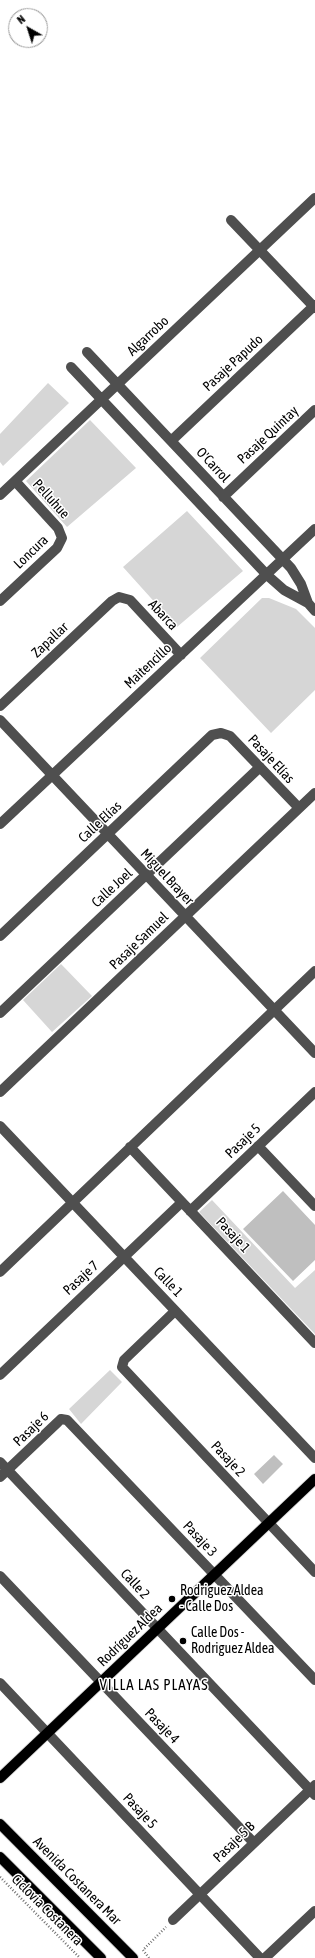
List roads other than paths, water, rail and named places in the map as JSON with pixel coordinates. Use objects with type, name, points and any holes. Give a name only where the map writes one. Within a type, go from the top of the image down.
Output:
[{"type":"main road","name":"Rodríguez Aldea","points":[[0,1778],[315,1479]]},
{"type":"main road","name":"Avenida Costanera Mar","points":[[0,1824],[133,1958]]},
{"type":"main road","points":[[0,1857],[101,1958]]},
{"type":"street","name":"Algarrobo","points":[[0,495],[315,198]]},
{"type":"street","points":[[231,220],[314,307]]},
{"type":"street","name":"Pasaje Papudo","points":[[171,441],[314,307]]},
{"type":"street","name":"O'Carrol","points":[[87,352],[283,559],[297,578],[308,603],[315,611]]},
{"type":"street","name":"O'Carrol","points":[[71,368],[267,574],[284,590],[308,603]]},
{"type":"street","name":"Pasaje Quintay","points":[[223,497],[315,410]]},
{"type":"street","name":"Pelluhue","points":[[15,481],[58,528],[62,538]]},
{"type":"street","name":"Maitencillo","points":[[0,824],[315,529]]},
{"type":"street","name":"Loncura","points":[[0,601],[57,548],[62,538]]},
{"type":"street","name":"Abarca","points":[[122,597],[133,602],[181,655]]},
{"type":"street","name":"Zapallar","points":[[0,706],[112,601],[122,597]]},
{"type":"street","name":"Miguel Brayer","points":[[0,720],[315,1053]]},
{"type":"street","name":"Pasaje Elías","points":[[221,733],[230,736],[298,808]]},
{"type":"street","name":"Calle Elías","points":[[0,936],[209,738],[221,733]]},
{"type":"street","name":"Calle Joel","points":[[0,1013],[260,767]]},
{"type":"street","name":"Pasaje Samuel","points":[[0,1092],[315,793]]},
{"type":"street","points":[[0,1272],[315,971]]},
{"type":"street","name":"Pasaje 5","points":[[190,1211],[315,1092]]},
{"type":"street","name":"Calle 1","points":[[0,1126],[315,1458]]},
{"type":"street","points":[[258,1146],[315,1206]]},
{"type":"street","name":"Pasaje 1","points":[[130,1147],[315,1343]]},
{"type":"street","name":"Pasaje 7","points":[[0,1375],[182,1202]]},
{"type":"street","name":"Pasaje 2","points":[[176,1311],[124,1360],[122,1365],[124,1370],[315,1572]]},
{"type":"street","name":"Pasaje 6","points":[[0,1478],[58,1422],[64,1419]]},
{"type":"street","name":"Pasaje 3","points":[[64,1419],[70,1422],[315,1680]]},
{"type":"street","name":"Calle 2","points":[[0,1462],[313,1790]]},
{"type":"street","name":"Pasaje 4","points":[[0,1576],[254,1843]]},
{"type":"street","name":"Pasaje 5","points":[[0,1683],[260,1958]]},
{"type":"street","name":"Pasaje 5 B","points":[[173,1920],[254,1843],[313,1790]]},
{"type":"street","points":[[265,1958],[315,1911]]},
{"type":"place","name":"Rodriguez Aldea - Calle Dos","points":[[172,1599]]},
{"type":"place","name":"Calle Dos - Rodriguez Aldea","points":[[183,1641]]},
{"type":"district","name":"VILLA LAS PLAYAS","points":[[154,1685]]}]
